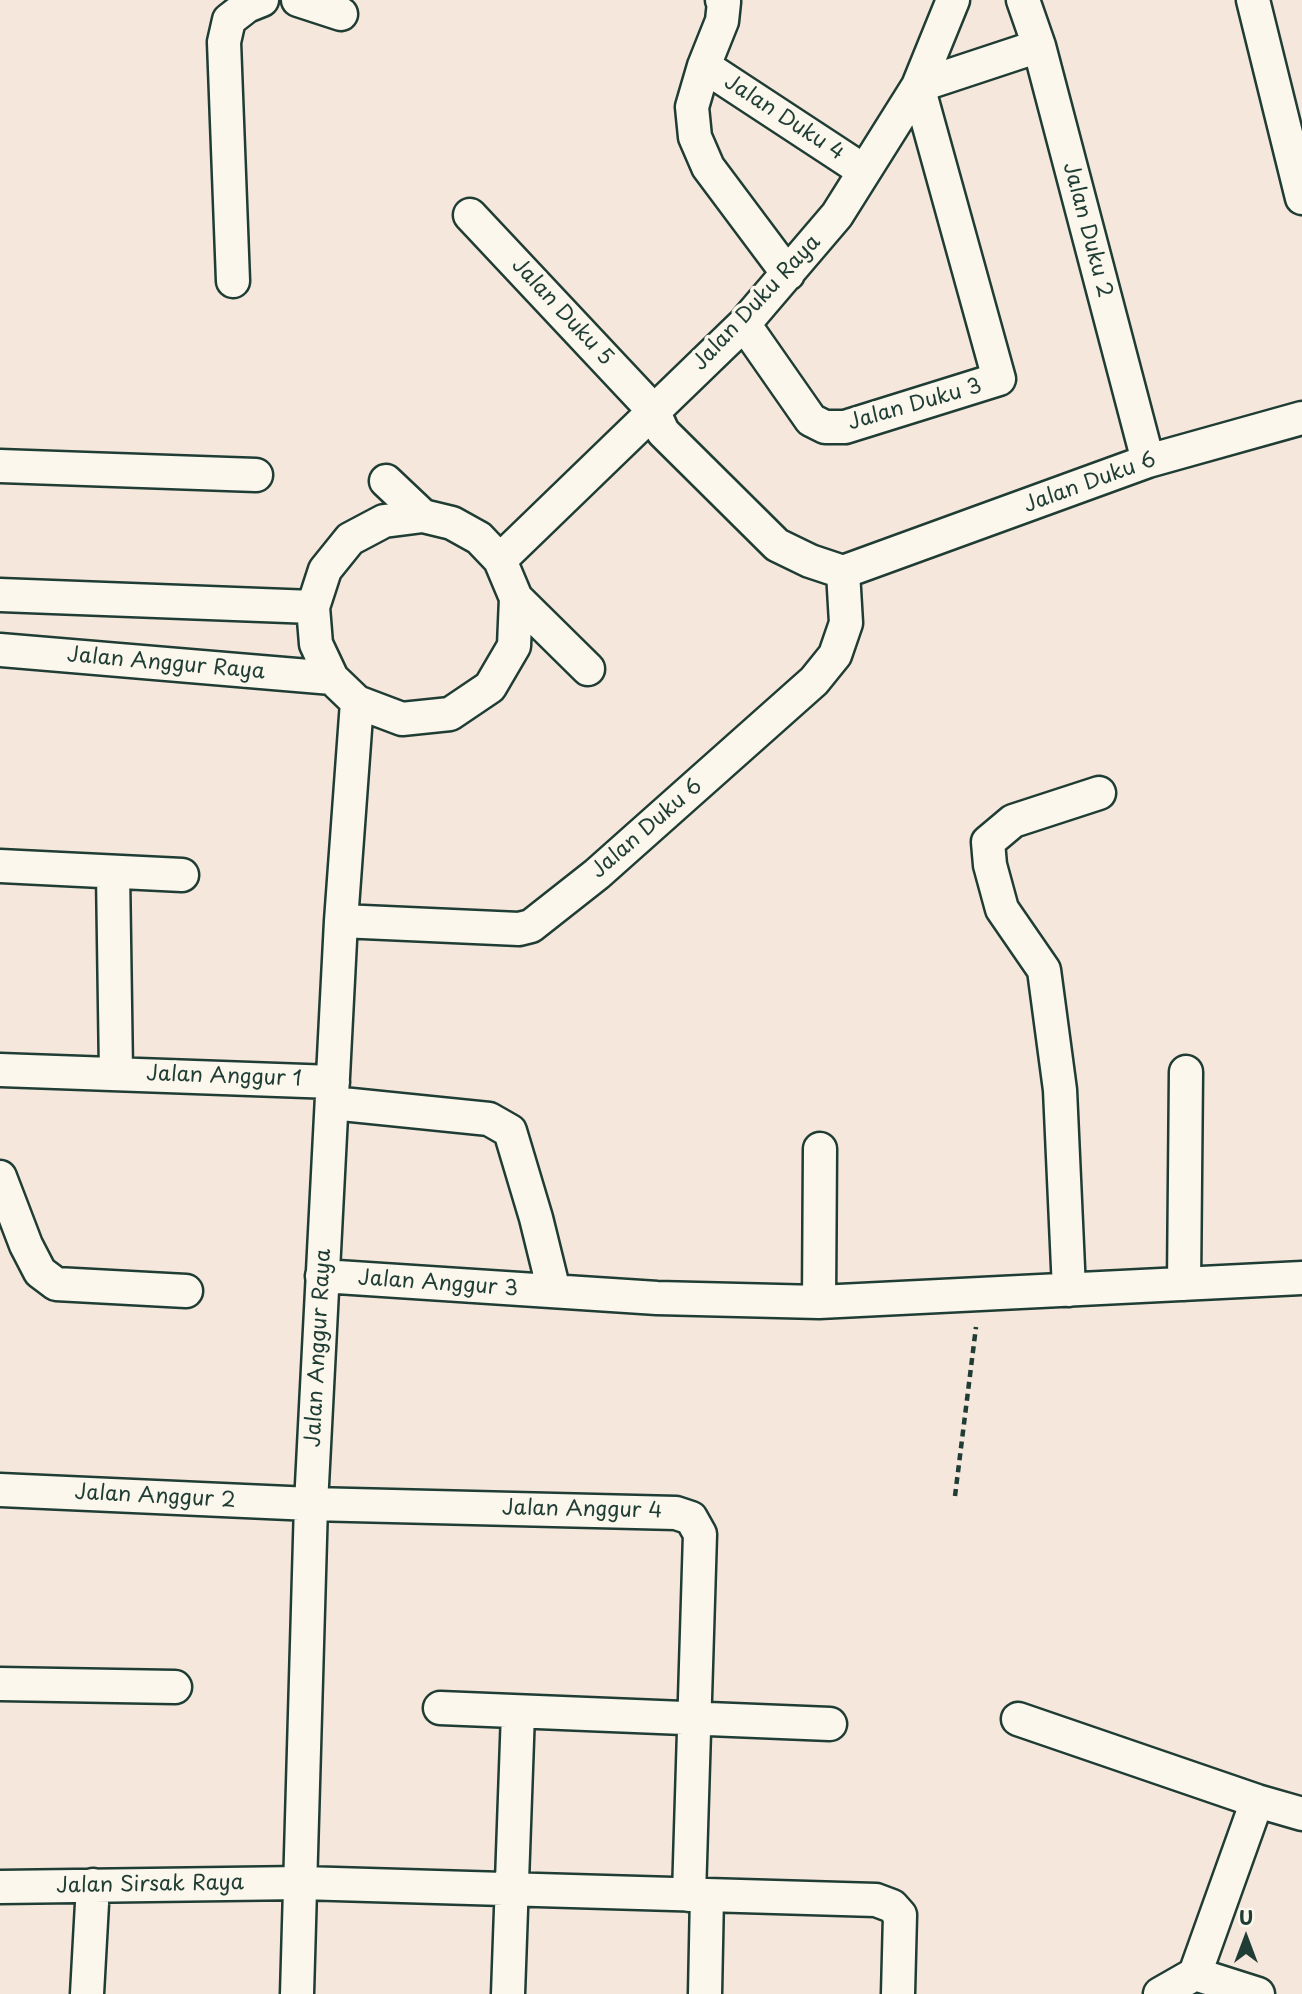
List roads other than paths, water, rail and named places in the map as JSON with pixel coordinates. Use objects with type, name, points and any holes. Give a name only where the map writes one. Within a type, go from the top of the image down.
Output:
[{"type":"street","points":[[233,281],[223,42],[229,20],[247,6],[262,0]]},
{"type":"street","points":[[298,0],[341,14]]},
{"type":"street","name":"Jalan Duku Raya","points":[[500,560],[658,421],[837,215],[918,86],[953,0]]},
{"type":"street","name":"Jalan Duku 2","points":[[1023,0],[1039,46],[1148,461]]},
{"type":"street","points":[[1253,0],[1302,198]]},
{"type":"street","name":"Jalan Duku 4","points":[[723,1],[722,21],[704,66],[692,107],[695,137],[708,167],[788,274]]},
{"type":"street","points":[[918,86],[1039,46]]},
{"type":"street","name":"Jalan Duku 4","points":[[704,66],[864,171]]},
{"type":"street","name":"Jalan Duku 3","points":[[744,324],[811,419],[825,427],[845,427],[999,379],[918,86]]},
{"type":"street","name":"Jalan Duku 5","points":[[470,215],[658,421]]},
{"type":"street","name":"Jalan Duku 6","points":[[341,921],[519,929],[531,926],[597,874],[814,681],[835,655],[846,623],[843,572],[1148,461],[1302,418]]},
{"type":"street","points":[[658,421],[777,545],[810,561],[843,572]]},
{"type":"street","points":[[0,466],[256,475]]},
{"type":"street","points":[[386,481],[423,516]]},
{"type":"street","points":[[516,598],[514,646],[490,687],[450,714],[402,719],[357,702],[332,678],[316,644],[313,607],[325,570],[350,539],[384,521],[423,516],[452,523],[479,538],[500,560],[516,598],[588,669]]},
{"type":"street","points":[[0,596],[313,607]]},
{"type":"street","name":"Jalan Anggur Raya","points":[[0,650],[332,678]]},
{"type":"street","name":"Jalan Anggur Raya","points":[[297,1994],[311,1504],[341,921],[357,702]]},
{"type":"street","points":[[1069,1290],[1060,1090],[1044,970],[1002,909],[990,865],[988,842],[1013,821],[1099,793]]},
{"type":"street","points":[[0,866],[182,875]]},
{"type":"street","name":"Jalan Anggur 1","points":[[113,873],[116,1072]]},
{"type":"street","name":"Jalan Anggur 1","points":[[0,1070],[116,1072],[333,1093]]},
{"type":"street","points":[[1184,1284],[1186,1072]]},
{"type":"street","name":"Jalan Anggur 3","points":[[333,1093],[489,1119],[510,1131],[554,1291]]},
{"type":"street","points":[[819,1302],[820,1150]]},
{"type":"street","points":[[0,1177],[26,1245],[40,1272],[56,1284],[186,1290]]},
{"type":"street","name":"Jalan Anggur 3","points":[[322,1276],[657,1298],[819,1302],[1302,1278]]},
{"type":"street","name":"Jalan Anggur 2","points":[[0,1490],[311,1504]]},
{"type":"street","name":"Jalan Anggur 4","points":[[311,1504],[676,1513],[691,1518],[700,1534],[695,1718],[705,1994]]},
{"type":"street","points":[[0,1684],[175,1687]]},
{"type":"street","points":[[440,1708],[830,1724]]},
{"type":"street","points":[[508,1994],[518,1712]]},
{"type":"street","points":[[1018,1719],[1302,1814]]},
{"type":"street","points":[[1160,1994],[1195,1974],[1257,1801]]},
{"type":"street","points":[[301,1883],[513,1889],[701,1902],[876,1900],[892,1906],[900,1915],[898,1994]]},
{"type":"street","name":"Jalan Sirsak Raya","points":[[0,1887],[301,1883]]},
{"type":"street","points":[[87,1994],[93,1885]]},
{"type":"street","points":[[1195,1974],[1258,1994]]}]
